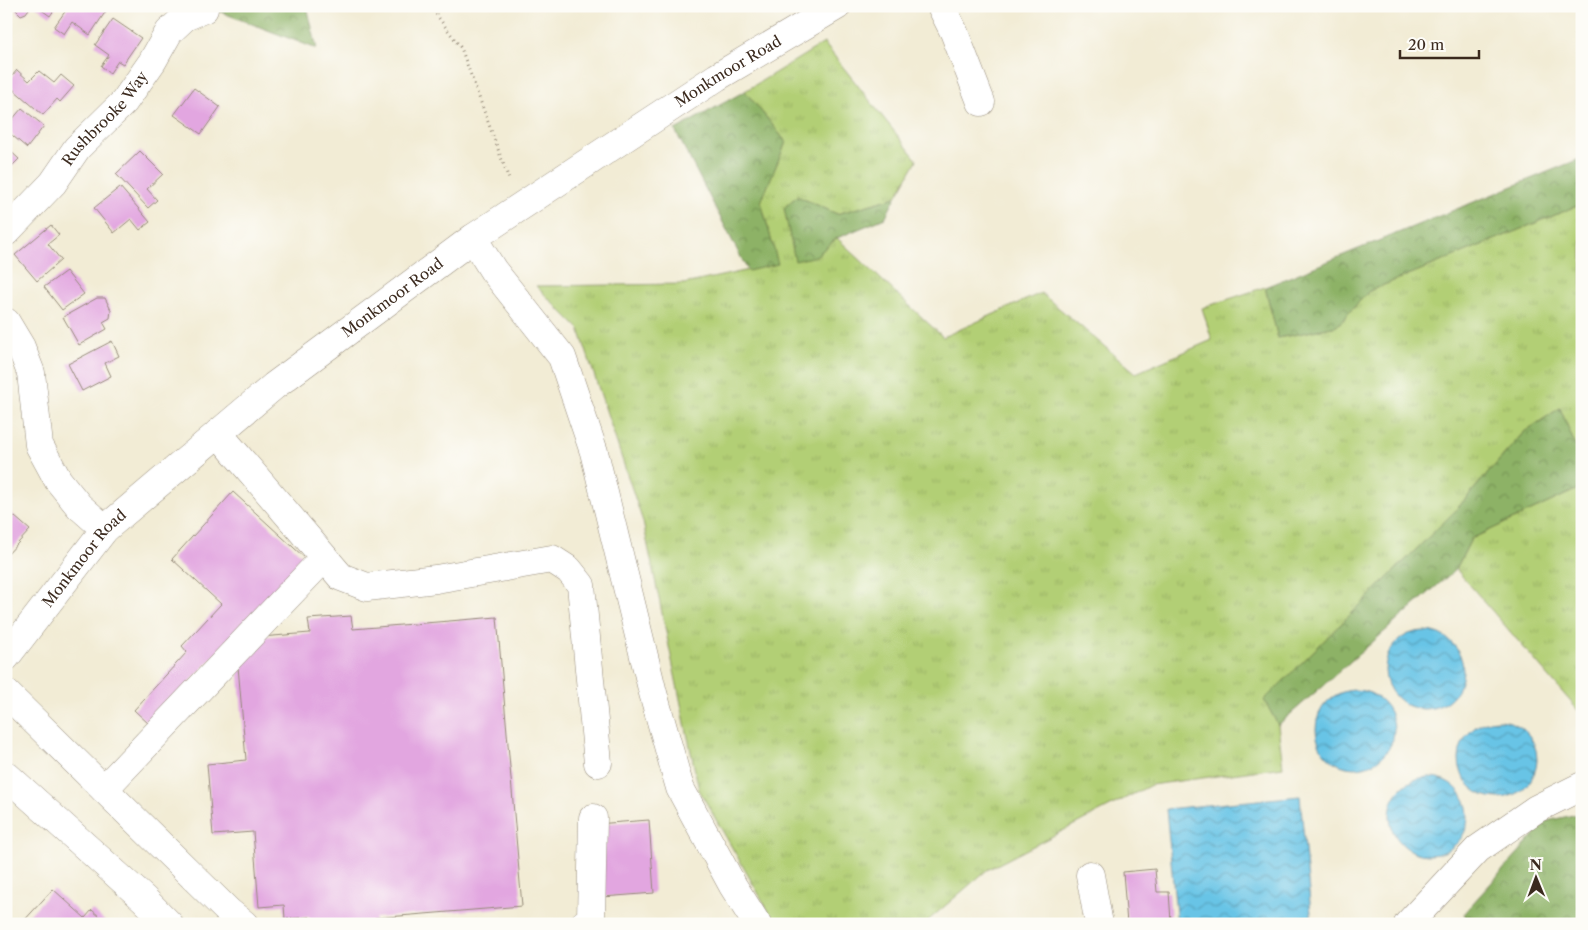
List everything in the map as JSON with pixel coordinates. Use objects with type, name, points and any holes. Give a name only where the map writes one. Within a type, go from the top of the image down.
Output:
[{"type":"street","name":"Monkmoor Road","points":[[6,657],[105,529],[274,386],[474,238],[717,77],[837,6]]},
{"type":"street","points":[[941,6],[954,32],[981,102]]},
{"type":"street","name":"Rushbrooke Way","points":[[6,232],[53,183],[77,148],[124,102],[152,62],[169,32],[171,16],[185,17],[204,9]]},
{"type":"street","points":[[474,238],[493,270],[562,357],[594,452],[653,693],[680,788],[733,886],[757,924]]},
{"type":"street","points":[[6,322],[21,346],[31,373],[39,445],[58,480],[79,506],[105,529]]},
{"type":"street","points":[[218,433],[341,577],[367,587],[436,579],[552,559],[569,570],[582,584],[598,763]]},
{"type":"street","points":[[104,789],[324,558]]},
{"type":"street","points":[[6,692],[229,912],[244,924]]},
{"type":"street","points":[[6,775],[144,899],[168,924]]},
{"type":"street","points":[[1408,924],[1478,849],[1536,810],[1582,786]]},
{"type":"street","points":[[584,924],[591,919],[593,818]]},
{"type":"street","points":[[1090,875],[1099,924]]},
{"type":"path","points":[[430,6],[461,48],[513,190],[525,204]]},
{"type":"green space","points":[[205,6],[307,6],[317,49]]},
{"type":"green space","points":[[824,43],[917,160],[896,197],[837,214],[797,196],[784,208],[816,256],[837,238],[943,337],[1041,293],[1136,373],[1212,340],[1202,308],[1265,287],[1278,338],[1337,326],[1369,291],[1582,204],[1582,462],[1560,408],[1524,432],[1454,512],[1265,700],[1278,725],[1283,767],[1151,785],[987,870],[924,924],[776,924],[699,790],[643,522],[579,329],[536,286],[684,284],[777,264],[761,201],[786,142],[745,91]]},
{"type":"green space","points":[[745,91],[786,142],[761,202],[778,264],[748,271],[675,130]]},
{"type":"green space","points":[[1582,158],[1582,204],[1369,291],[1337,326],[1278,338],[1265,287]]},
{"type":"green space","points":[[797,196],[837,214],[896,197],[885,218],[837,238],[816,256],[795,261],[784,208]]},
{"type":"green space","points":[[1560,408],[1582,462],[1582,487],[1471,539],[1456,569],[1278,725],[1264,700],[1454,512],[1524,432]]},
{"type":"green space","points":[[1582,487],[1582,715],[1456,569],[1471,539]]},
{"type":"green space","points":[[1582,813],[1582,924],[1468,924],[1464,913],[1547,821]]},
{"type":"water","points":[[1424,631],[1439,634],[1456,648],[1460,655],[1463,670],[1460,685],[1446,702],[1439,706],[1424,709],[1409,706],[1392,692],[1388,685],[1385,670],[1388,655],[1402,638],[1409,634]]},
{"type":"water","points":[[1355,690],[1370,693],[1387,707],[1391,714],[1394,729],[1391,744],[1377,761],[1370,765],[1355,768],[1340,765],[1323,751],[1319,744],[1316,729],[1319,714],[1333,697],[1340,693]]},
{"type":"water","points":[[1498,720],[1513,723],[1530,737],[1534,744],[1537,759],[1534,774],[1520,791],[1513,795],[1498,798],[1483,795],[1466,781],[1462,774],[1459,759],[1462,744],[1476,727],[1483,723]]},
{"type":"water","points":[[1429,777],[1444,780],[1461,794],[1465,801],[1468,816],[1465,831],[1451,848],[1444,852],[1429,855],[1414,852],[1397,838],[1393,831],[1390,816],[1393,801],[1407,784],[1414,780]]},
{"type":"water","points":[[1300,796],[1312,924],[1177,924],[1166,809]]},
{"type":"building","points":[[16,6],[31,6],[26,13],[21,15],[16,10]]},
{"type":"building","points":[[36,6],[57,6],[50,16]]},
{"type":"building","points":[[69,6],[105,6],[108,8],[90,35],[72,22],[64,34],[54,27]]},
{"type":"building","points":[[113,19],[141,38],[123,64],[118,61],[110,73],[101,66],[109,55],[95,45]]},
{"type":"building","points":[[17,70],[29,81],[39,71],[54,83],[61,75],[74,86],[60,102],[57,99],[43,115],[6,83]]},
{"type":"building","points":[[194,88],[220,107],[201,134],[174,115]]},
{"type":"building","points":[[22,108],[44,126],[27,148],[6,130],[6,127]]},
{"type":"building","points":[[6,147],[19,159],[6,172]]},
{"type":"building","points":[[140,151],[163,174],[147,189],[157,200],[148,208],[116,174]]},
{"type":"building","points":[[120,187],[150,222],[140,230],[131,219],[114,233],[94,208]]},
{"type":"building","points":[[51,225],[59,235],[48,244],[61,260],[37,281],[15,255]]},
{"type":"building","points":[[66,271],[84,294],[62,310],[44,287]]},
{"type":"building","points":[[97,298],[105,298],[111,310],[110,318],[103,322],[107,329],[79,345],[63,317]]},
{"type":"building","points":[[112,341],[119,356],[105,363],[111,376],[82,391],[68,364]]},
{"type":"building","points":[[233,492],[305,558],[150,725],[134,710],[187,652],[182,646],[221,604],[172,559]]},
{"type":"building","points":[[6,509],[30,530],[6,556]]},
{"type":"building","points":[[351,616],[353,629],[497,617],[522,906],[375,918],[375,924],[310,924],[310,917],[285,919],[284,905],[259,907],[253,832],[213,835],[207,764],[246,760],[238,666],[261,637],[310,633],[308,619]]},
{"type":"building","points":[[649,820],[654,893],[603,897],[596,824]]},
{"type":"building","points":[[1155,869],[1157,892],[1169,892],[1171,921],[1158,922],[1158,924],[1127,924],[1123,872]]},
{"type":"building","points":[[53,889],[85,918],[92,910],[108,924],[21,924]]}]
